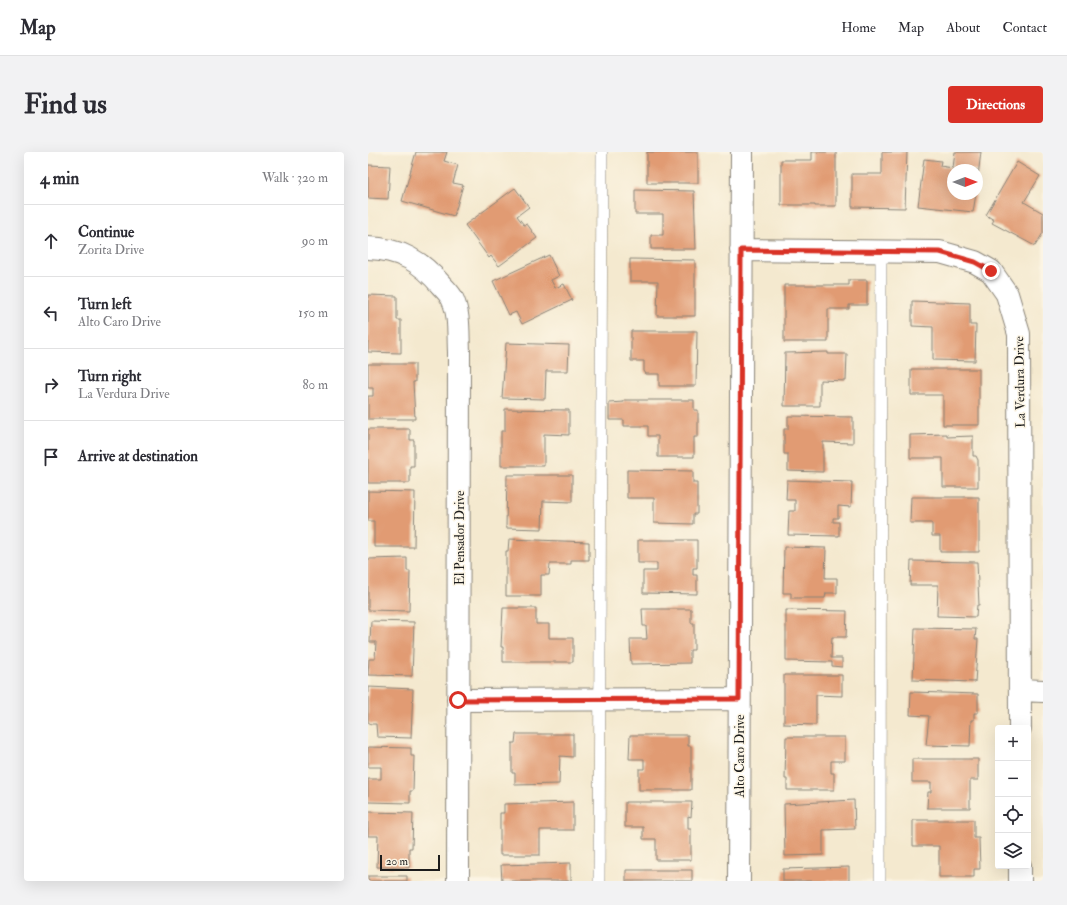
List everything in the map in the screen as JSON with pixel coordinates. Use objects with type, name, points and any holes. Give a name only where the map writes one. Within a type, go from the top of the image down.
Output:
[{"type":"street","name":"Alto Caro Drive","points":[[739,881],[742,152]]},
{"type":"street","name":"El Pensador Drive","points":[[368,248],[389,249],[413,260],[431,273],[451,297],[458,320],[458,881]]},
{"type":"street","name":"La Verdura Drive","points":[[741,250],[940,252],[975,262],[991,271],[1007,294],[1019,334],[1020,725]]},
{"type":"street","points":[[1020,690],[1043,691]]},
{"type":"street","points":[[458,700],[739,699]]},
{"type":"street","points":[[1020,869],[1020,881]]},
{"type":"lane","points":[[599,881],[602,152]]},
{"type":"lane","points":[[880,881],[881,252]]},
{"type":"building","points":[[416,152],[447,152],[444,161],[458,165],[453,183],[463,185],[454,216],[402,201]]},
{"type":"building","points":[[647,152],[698,152],[698,183],[647,183]]},
{"type":"building","points":[[812,152],[836,152],[836,206],[781,205],[781,160],[812,160]]},
{"type":"building","points":[[882,152],[907,152],[905,208],[852,207],[852,174],[882,174]]},
{"type":"building","points":[[955,152],[981,152],[980,164],[954,164]]},
{"type":"building","points":[[924,159],[941,161],[940,166],[947,167],[947,200],[975,200],[973,212],[918,206]]},
{"type":"building","points":[[1017,162],[1040,176],[1024,202],[1043,213],[1043,233],[1035,246],[992,223],[994,220],[986,215]]},
{"type":"building","points":[[368,165],[390,166],[388,199],[368,198]]},
{"type":"building","points":[[515,188],[529,207],[517,216],[524,225],[527,224],[537,238],[499,266],[491,256],[489,258],[465,225]]},
{"type":"building","points":[[635,190],[694,191],[696,249],[651,249],[651,235],[663,235],[663,214],[635,214]]},
{"type":"building","points":[[549,255],[559,276],[551,280],[555,288],[564,284],[572,300],[522,324],[516,312],[509,315],[493,281]]},
{"type":"building","points":[[630,259],[695,260],[695,316],[657,316],[658,281],[630,281]]},
{"type":"building","points":[[849,280],[867,280],[867,305],[849,305],[849,309],[828,309],[828,342],[784,342],[784,285],[849,285]]},
{"type":"building","points":[[368,295],[397,296],[397,320],[401,320],[401,353],[368,352]]},
{"type":"building","points":[[912,301],[970,303],[970,325],[976,325],[975,361],[933,360],[933,327],[912,326]]},
{"type":"building","points":[[631,331],[697,331],[696,386],[659,386],[659,374],[646,374],[644,371],[644,361],[631,361]]},
{"type":"building","points":[[506,343],[569,345],[568,371],[546,371],[545,399],[502,398]]},
{"type":"building","points":[[828,352],[828,354],[847,354],[846,381],[820,380],[820,406],[784,406],[785,353]]},
{"type":"building","points":[[368,364],[415,364],[415,382],[413,382],[415,419],[368,419],[368,396],[373,396],[373,388],[368,388]]},
{"type":"building","points":[[911,369],[979,369],[979,425],[943,425],[943,395],[911,395]]},
{"type":"building","points":[[624,400],[694,400],[694,410],[698,410],[698,437],[694,437],[694,457],[658,457],[658,436],[648,436],[648,426],[624,426],[624,420],[609,420],[609,403],[624,402]]},
{"type":"building","points":[[505,409],[569,410],[569,435],[544,434],[544,466],[501,466],[501,431],[505,431]]},
{"type":"building","points":[[788,416],[853,417],[853,443],[823,442],[823,472],[788,471],[788,454],[784,454],[784,429],[788,429]]},
{"type":"building","points":[[368,429],[410,429],[410,440],[414,440],[414,466],[410,466],[410,483],[368,483]]},
{"type":"building","points":[[947,434],[947,437],[973,436],[973,456],[976,456],[978,460],[978,487],[943,487],[943,458],[910,458],[910,435]]},
{"type":"building","points":[[627,470],[693,471],[693,483],[697,483],[697,514],[693,514],[693,524],[654,523],[654,498],[627,498]]},
{"type":"building","points":[[507,475],[572,475],[572,502],[543,501],[542,529],[506,528]]},
{"type":"building","points":[[787,480],[852,482],[851,507],[838,506],[838,518],[833,518],[833,522],[839,522],[839,536],[788,535],[789,511],[795,511],[795,500],[786,500]]},
{"type":"building","points":[[368,491],[415,492],[414,547],[374,547],[374,521],[368,521]]},
{"type":"building","points":[[911,497],[979,497],[979,552],[940,552],[940,536],[932,536],[932,523],[910,523]]},
{"type":"building","points":[[509,539],[589,542],[589,560],[571,560],[571,564],[550,564],[549,575],[541,575],[541,596],[506,596],[506,551],[508,551]]},
{"type":"building","points":[[638,540],[697,540],[697,568],[693,568],[693,575],[697,575],[697,594],[643,593],[643,571],[657,571],[657,563],[638,563]]},
{"type":"building","points":[[784,547],[826,548],[825,578],[837,578],[837,593],[826,593],[825,598],[791,598],[791,593],[783,593]]},
{"type":"building","points":[[407,558],[407,571],[410,571],[409,611],[368,610],[368,559]]},
{"type":"building","points":[[911,561],[977,562],[979,605],[977,605],[976,617],[937,616],[938,585],[910,585]]},
{"type":"building","points":[[503,608],[536,608],[536,624],[549,624],[549,638],[573,638],[573,662],[503,662],[503,647],[501,647]]},
{"type":"building","points":[[642,609],[691,609],[691,623],[694,623],[694,650],[690,650],[690,663],[631,664],[630,639],[647,639],[646,626],[643,626]]},
{"type":"building","points":[[786,610],[847,611],[846,637],[832,637],[831,658],[842,658],[842,667],[832,666],[832,662],[786,661]]},
{"type":"building","points":[[371,621],[414,622],[412,676],[368,675],[369,659],[375,659],[376,642],[370,642]]},
{"type":"building","points":[[915,628],[976,629],[975,639],[978,639],[975,682],[913,680]]},
{"type":"building","points":[[784,675],[842,675],[842,696],[816,695],[816,725],[784,724]]},
{"type":"building","points":[[368,687],[413,689],[411,738],[377,737],[376,724],[371,724],[368,722]]},
{"type":"building","points":[[911,692],[978,694],[978,713],[974,713],[974,720],[971,720],[970,746],[926,745],[929,716],[910,715]]},
{"type":"building","points":[[516,734],[573,734],[573,757],[560,756],[559,784],[515,785],[515,773],[512,773],[512,743],[515,743]]},
{"type":"building","points":[[630,735],[688,735],[688,746],[691,746],[691,790],[639,790],[639,769],[644,769],[644,759],[629,759]]},
{"type":"building","points":[[786,737],[845,737],[845,761],[831,761],[831,773],[834,773],[834,790],[787,790],[787,779],[785,779]]},
{"type":"building","points":[[368,747],[411,748],[411,756],[414,756],[413,791],[410,791],[410,803],[368,802],[368,779],[381,779],[381,767],[368,767]]},
{"type":"building","points":[[912,759],[978,759],[978,780],[970,780],[970,808],[927,808],[928,792],[931,792],[931,782],[912,782]]},
{"type":"building","points":[[854,800],[855,829],[823,830],[823,855],[785,856],[784,804]]},
{"type":"building","points":[[573,802],[573,830],[540,830],[540,855],[500,855],[500,813],[504,813],[504,804]]},
{"type":"building","points":[[625,802],[692,802],[691,817],[688,816],[688,829],[691,829],[691,860],[656,860],[656,839],[643,839],[643,827],[625,827]]},
{"type":"building","points":[[368,812],[413,813],[412,848],[409,848],[409,868],[377,867],[378,836],[368,836]]},
{"type":"building","points":[[913,820],[974,820],[974,838],[979,838],[980,869],[974,869],[974,877],[939,877],[939,846],[913,846]]},
{"type":"building","points":[[571,863],[571,881],[502,881],[501,865]]},
{"type":"building","points":[[849,867],[849,881],[783,881],[783,869]]},
{"type":"building","points":[[626,870],[692,870],[692,881],[626,881]]},
{"type":"building","points":[[368,876],[407,876],[407,881],[368,881]]},
{"type":"route","points":[[458,700],[739,699],[741,250],[940,252],[975,262],[991,271]]}]
